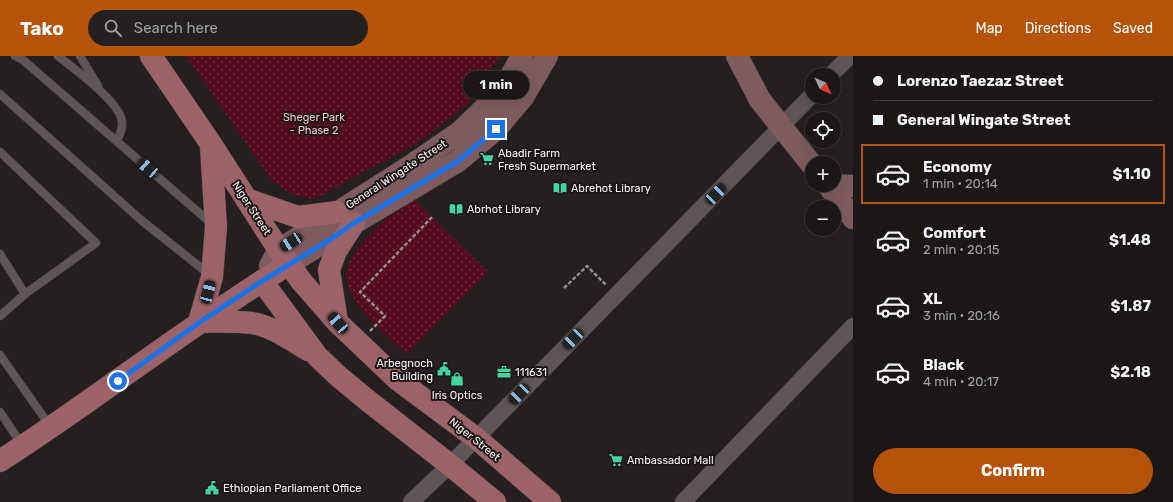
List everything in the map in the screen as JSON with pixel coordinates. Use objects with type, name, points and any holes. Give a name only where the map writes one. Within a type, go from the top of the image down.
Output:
[{"type":"main road","name":"Niger Street","points":[[151,56],[211,144],[284,257],[338,323],[398,380],[476,438],[550,502]]},
{"type":"main road","name":"General Wingate Street","points":[[346,218],[412,165],[460,132],[485,108],[507,82],[522,56]]},
{"type":"main road","name":"General Wingate Street","points":[[262,281],[284,257],[346,218],[458,161],[496,129],[523,96],[547,56]]},
{"type":"main road","points":[[737,56],[760,100],[805,156]]},
{"type":"main road","points":[[200,322],[212,277],[216,227],[211,144]]},
{"type":"main road","points":[[841,185],[853,186]]},
{"type":"main road","points":[[833,192],[853,218]]},
{"type":"main road","points":[[246,199],[298,217],[346,218],[329,270],[338,323]]},
{"type":"main road","points":[[0,461],[200,322],[262,281],[317,356],[338,376],[496,502]]},
{"type":"main road","points":[[200,322],[252,323],[282,334],[317,356]]},
{"type":"street","points":[[838,68],[850,56]]},
{"type":"street","points":[[410,502],[476,438],[805,102]]},
{"type":"street","points":[[683,502],[853,326]]},
{"type":"lane","points":[[58,56],[100,90]]},
{"type":"lane","points":[[80,56],[100,90],[120,114],[122,124],[117,141]]},
{"type":"lane","points":[[22,57],[216,227]]},
{"type":"lane","points":[[0,94],[141,220],[212,277]]},
{"type":"lane","points":[[0,152],[96,243],[25,294],[0,316]]},
{"type":"lane","points":[[0,254],[25,294]]},
{"type":"lane","points":[[0,355],[50,427]]},
{"type":"lane","points":[[0,412],[23,446]]},
{"type":"path","points":[[358,343],[385,316],[360,292],[432,216]]},
{"type":"path","points":[[564,288],[587,266],[616,295]]},
{"type":"green space","name":"Sheger Park - Phase 2","points":[[186,56],[500,56],[468,104],[419,142],[314,199],[293,195],[272,181]]},
{"type":"green space","points":[[415,200],[488,272],[407,354],[381,331],[365,314],[358,305],[348,285],[346,277],[352,256],[362,244],[387,218]]},
{"type":"place","name":"Abadir Farm Fresh Supermarket","points":[[487,159]]},
{"type":"place","name":"Abrehot Library","points":[[560,188]]},
{"type":"place","name":"Abrhot Library","points":[[456,209]]},
{"type":"place","name":"Arbegnoch Building","points":[[444,369]]},
{"type":"place","name":"111631","points":[[504,372]]},
{"type":"place","name":"Iris Optics","points":[[457,379]]},
{"type":"place","name":"Ambassador Mall","points":[[616,460]]},
{"type":"place","name":"Ethiopian Parliament Office","points":[[212,488]]},
{"type":"route","points":[[118,381],[200,322],[262,281],[328,241],[354,223],[458,161],[496,129]]}]
